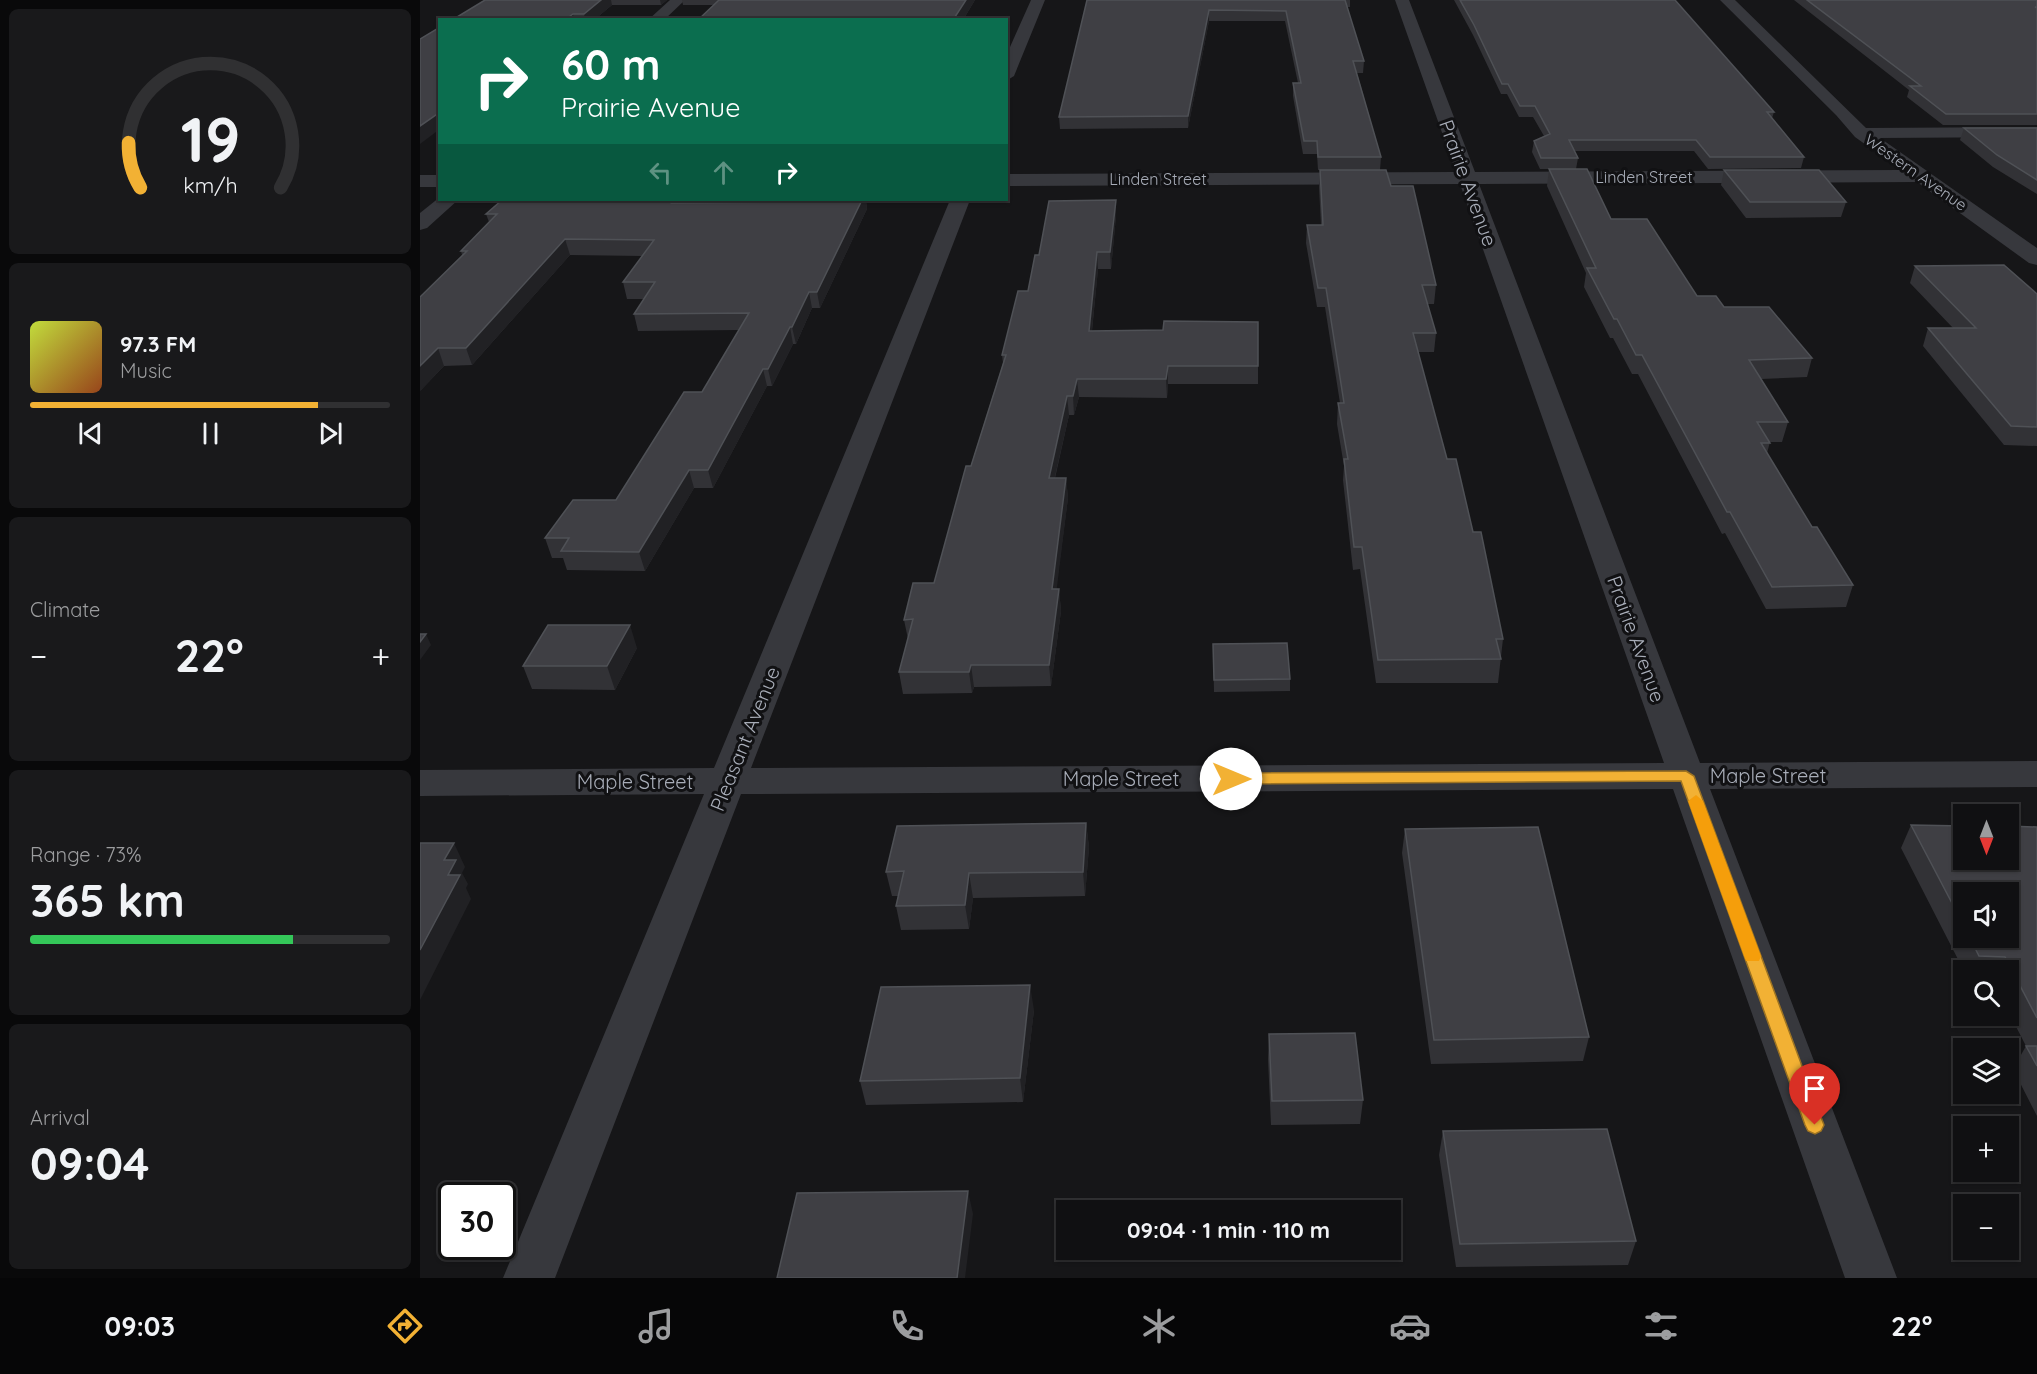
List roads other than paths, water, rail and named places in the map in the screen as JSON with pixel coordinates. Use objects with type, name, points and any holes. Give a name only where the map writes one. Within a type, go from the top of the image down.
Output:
[{"type":"street","points":[[657,18],[678,0]]},
{"type":"street","points":[[1008,71],[1038,0]]},
{"type":"street","name":"Prairie Avenue","points":[[1402,0],[1870,1278]]},
{"type":"street","name":"Western Avenue","points":[[1727,0],[1861,132],[2037,258]]},
{"type":"street","points":[[1861,132],[2037,132]]},
{"type":"street","name":"Linden Street","points":[[1008,180],[1922,176]]},
{"type":"street","points":[[420,181],[438,181]]},
{"type":"street","points":[[420,224],[447,201]]},
{"type":"street","name":"Pleasant Avenue","points":[[530,1278],[960,201]]},
{"type":"street","name":"Maple Street","points":[[420,783],[2037,774]]}]
